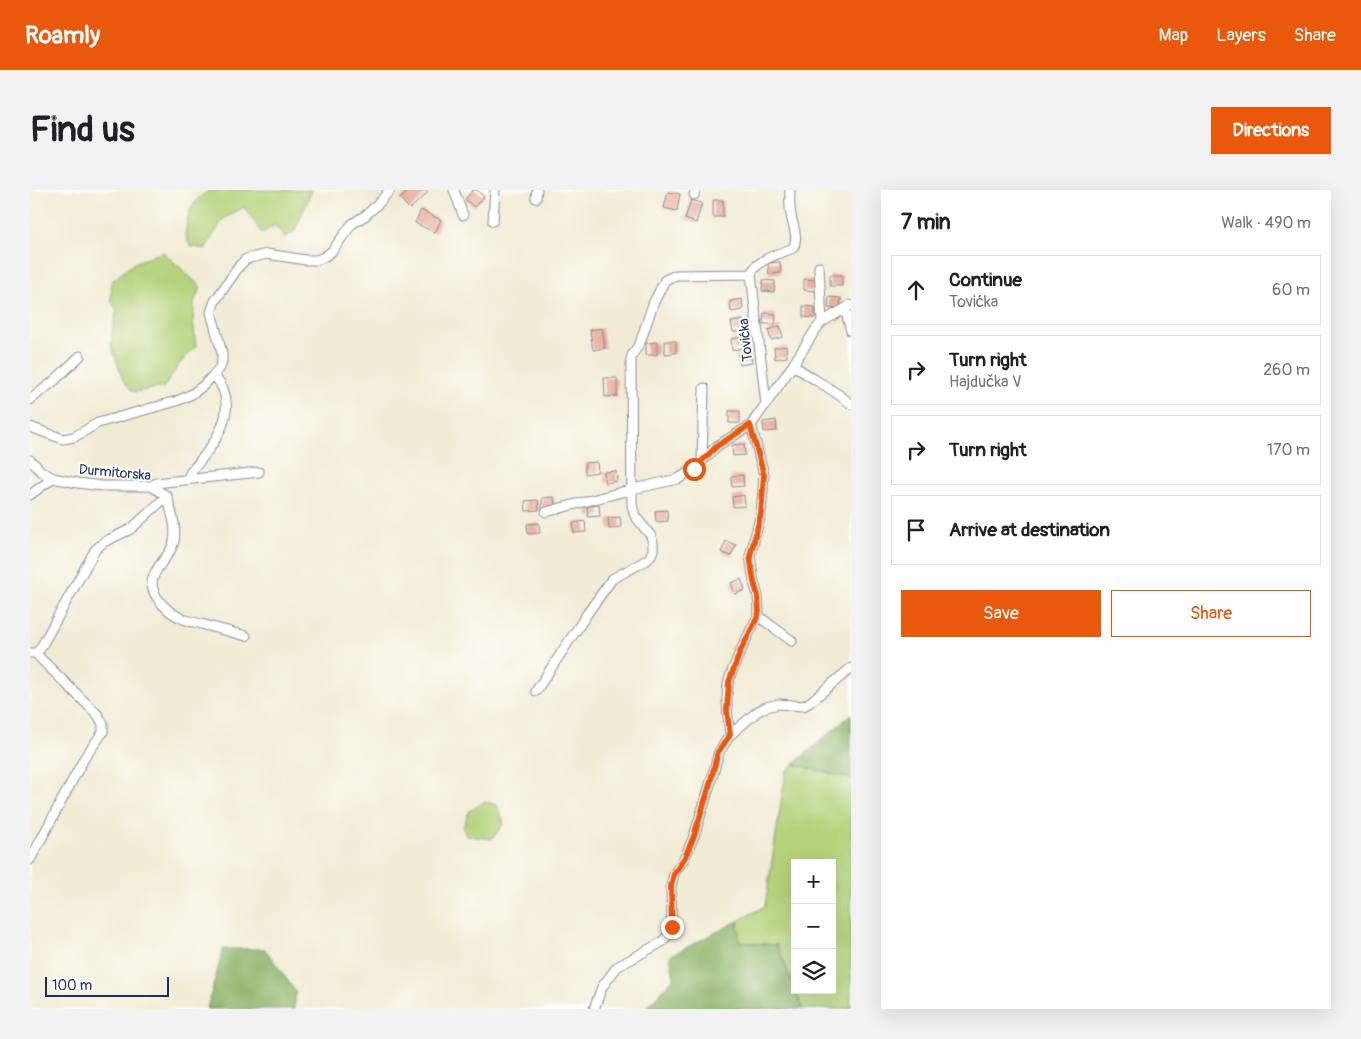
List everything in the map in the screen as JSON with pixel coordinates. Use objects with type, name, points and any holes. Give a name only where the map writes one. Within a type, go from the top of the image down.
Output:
[{"type":"street","points":[[30,427],[63,439],[74,437],[98,423],[177,402],[192,394],[204,386],[220,368],[222,361],[221,344],[211,317],[212,308],[240,265],[246,259],[267,254],[306,260],[317,260],[324,257],[332,251],[352,224],[378,204],[390,190]]},
{"type":"street","points":[[454,190],[463,215]]},
{"type":"street","points":[[493,221],[495,190]]},
{"type":"street","points":[[536,691],[612,579],[647,560],[653,550],[651,536],[635,516],[632,505],[631,360],[640,342],[652,304],[666,280],[676,275],[751,274],[758,263],[793,248],[796,243],[796,234],[790,214],[790,190]]},
{"type":"street","points":[[819,267],[822,322]]},
{"type":"street","name":"Tovićka","points":[[751,274],[766,404]]},
{"type":"street","points":[[546,512],[633,489],[678,480],[694,469],[717,446],[750,425],[822,322],[848,307],[851,331]]},
{"type":"street","points":[[30,400],[54,381],[80,356]]},
{"type":"street","points":[[792,365],[836,392],[851,404]]},
{"type":"street","points":[[188,479],[190,473],[218,436],[224,423],[226,409],[224,395],[214,375]]},
{"type":"street","points":[[702,461],[704,388]]},
{"type":"street","points":[[730,735],[727,710],[729,682],[740,652],[759,611],[750,556],[761,514],[764,475],[750,425]]},
{"type":"street","name":"Durmitorska","points":[[30,460],[53,478],[102,486],[152,486],[167,496]]},
{"type":"street","points":[[152,486],[156,483],[258,472]]},
{"type":"street","points":[[30,495],[53,478]]},
{"type":"street","points":[[30,860],[85,757],[103,732],[103,724],[98,715],[33,653],[40,649],[95,550],[104,542],[131,529],[167,496],[175,534],[172,548],[153,577],[152,582],[159,602],[182,619],[246,636]]},
{"type":"street","points":[[758,616],[792,640]]},
{"type":"street","points":[[594,1009],[602,986],[617,967],[662,942],[669,934],[672,927],[671,886],[674,874],[685,857],[694,836],[718,752],[730,735],[758,711],[766,707],[779,704],[803,706],[809,703],[851,668]]},
{"type":"green space","points":[[210,190],[312,190],[294,232],[284,237],[275,225],[262,233],[244,207],[223,219],[205,249],[190,246],[186,232],[190,211],[197,200]]},
{"type":"green space","points":[[163,252],[201,287],[194,302],[193,322],[196,346],[177,367],[164,387],[133,392],[123,380],[111,344],[117,310],[111,300],[112,281],[136,262]]},
{"type":"green space","points":[[851,714],[851,779],[794,764]]},
{"type":"green space","points":[[794,764],[851,779],[851,1007],[849,1009],[803,1009],[797,994],[836,994],[836,859],[791,859],[791,979],[777,945],[739,942],[738,921],[765,906],[786,771]]},
{"type":"green space","points":[[485,802],[497,805],[504,823],[492,839],[466,836],[463,828],[469,811]]},
{"type":"green space","points":[[738,921],[740,942],[777,945],[791,979],[791,994],[797,994],[803,1009],[645,1009],[674,978],[670,956]]},
{"type":"green space","points":[[223,949],[265,949],[296,992],[294,1009],[207,1009]]},
{"type":"building","points":[[410,190],[426,190],[428,192],[410,209],[400,199]]},
{"type":"building","points":[[473,190],[477,190],[484,197],[474,207],[465,199]]},
{"type":"building","points":[[668,192],[680,194],[677,211],[664,208]]},
{"type":"building","points":[[691,200],[702,203],[696,223],[685,219]]},
{"type":"building","points":[[713,200],[723,200],[723,217],[713,217]]},
{"type":"building","points":[[421,210],[441,220],[435,233],[415,223]]},
{"type":"building","points":[[780,262],[781,273],[769,274],[768,263]]},
{"type":"building","points":[[830,275],[842,275],[842,286],[830,286]]},
{"type":"building","points":[[804,279],[816,280],[816,291],[804,290]]},
{"type":"building","points":[[763,280],[775,281],[774,292],[762,291]]},
{"type":"building","points":[[829,297],[841,298],[840,309],[828,308]]},
{"type":"building","points":[[742,299],[743,310],[731,312],[730,301]]},
{"type":"building","points":[[803,306],[815,307],[815,318],[803,317]]},
{"type":"building","points":[[764,313],[776,314],[775,324],[763,324]]},
{"type":"building","points":[[743,320],[745,331],[733,332],[731,322]]},
{"type":"building","points":[[780,326],[783,337],[771,340],[768,330]]},
{"type":"building","points":[[602,328],[605,348],[593,350],[590,330]]},
{"type":"building","points":[[743,337],[744,348],[732,350],[731,339]]},
{"type":"building","points":[[665,341],[676,341],[676,353],[665,354]]},
{"type":"building","points":[[657,342],[657,355],[646,355],[646,343]]},
{"type":"building","points":[[786,346],[787,357],[775,359],[774,348]]},
{"type":"building","points":[[750,352],[752,363],[740,365],[738,354]]},
{"type":"building","points":[[604,378],[617,378],[617,396],[605,397]]},
{"type":"building","points":[[729,411],[740,411],[740,423],[729,423]]},
{"type":"building","points":[[776,420],[777,431],[764,432],[763,422]]},
{"type":"building","points":[[744,444],[745,455],[733,456],[732,445]]},
{"type":"building","points":[[597,462],[598,472],[585,474],[585,463]]},
{"type":"building","points":[[616,471],[617,481],[605,483],[604,472]]},
{"type":"building","points":[[743,475],[744,486],[732,487],[731,476]]},
{"type":"building","points":[[744,495],[745,506],[733,507],[732,497]]},
{"type":"building","points":[[554,497],[555,507],[542,509],[542,498]]},
{"type":"building","points":[[538,500],[539,510],[526,511],[525,501]]},
{"type":"building","points":[[599,505],[600,516],[588,517],[587,506]]},
{"type":"building","points":[[667,510],[668,521],[656,522],[655,511]]},
{"type":"building","points":[[620,517],[621,527],[609,529],[608,518]]},
{"type":"building","points":[[585,521],[586,532],[574,533],[573,523]]},
{"type":"building","points":[[539,523],[540,533],[528,534],[527,524]]},
{"type":"building","points":[[726,541],[736,545],[731,556],[721,552]]},
{"type":"building","points":[[741,579],[745,590],[735,594],[731,583]]},
{"type":"route","points":[[672,927],[671,886],[674,874],[685,857],[694,836],[718,752],[730,735],[727,710],[729,682],[740,652],[759,611],[750,556],[761,514],[764,475],[750,425],[717,446],[694,469]]}]
